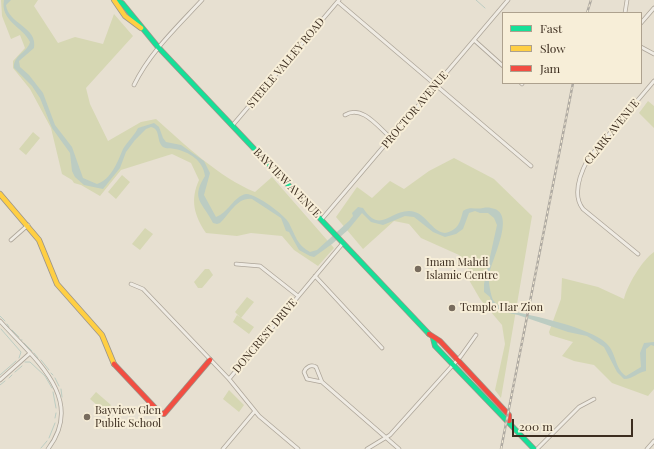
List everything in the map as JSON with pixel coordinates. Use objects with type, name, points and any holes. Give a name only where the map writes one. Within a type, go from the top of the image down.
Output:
[{"type":"main road","name":"BAYVIEW AVENUE","points":[[114,0],[122,3],[136,18],[141,28],[232,126],[343,241],[433,338],[440,341],[458,360],[509,415],[509,421]]},
{"type":"main road","points":[[0,194],[28,225],[41,243],[57,284],[102,335],[116,368],[160,413],[166,412],[210,360]]},
{"type":"main road","name":"BAYVIEW AVENUE","points":[[433,338],[435,346],[505,420],[509,421],[536,449]]},
{"type":"street","points":[[134,85],[142,68],[158,47],[202,0]]},
{"type":"street","name":"PROCTOR AVENUE","points":[[322,219],[508,0]]},
{"type":"street","points":[[625,12],[627,0]]},
{"type":"street","points":[[339,1],[531,166]]},
{"type":"street","name":"STEELE VALLEY ROAD","points":[[232,126],[339,1]]},
{"type":"street","points":[[642,22],[654,8]]},
{"type":"street","points":[[474,40],[502,65]]},
{"type":"street","points":[[642,48],[654,54]]},
{"type":"street","name":"CLARK AVENUE","points":[[638,254],[583,209],[578,200],[577,194],[582,172],[588,159],[654,81]]},
{"type":"street","points":[[345,115],[353,112],[361,112],[391,138]]},
{"type":"street","points":[[11,240],[28,225]]},
{"type":"street","name":"DONCREST DRIVE","points":[[131,284],[143,289],[229,380],[343,241]]},
{"type":"street","points":[[236,264],[255,264],[264,268],[298,296]]},
{"type":"street","points":[[315,276],[382,348]]},
{"type":"street","points":[[0,322],[53,382],[62,405],[57,434],[48,449]]},
{"type":"street","points":[[367,449],[386,438],[472,344],[476,335]]},
{"type":"street","points":[[0,380],[29,354]]},
{"type":"street","points":[[322,382],[307,379],[304,374],[305,370],[309,366],[316,367],[322,382],[399,449]]},
{"type":"street","points":[[229,380],[254,411],[298,449]]},
{"type":"street","points":[[536,449],[579,407],[594,399]]},
{"type":"street","points":[[223,449],[254,411]]},
{"type":"street","points":[[647,449],[654,441]]},
{"type":"green space","points":[[1,0],[38,0],[34,6],[58,43],[75,37],[103,44],[114,14],[133,36],[86,88],[90,104],[108,141],[141,122],[156,119],[203,160],[242,186],[255,192],[272,177],[334,248],[318,266],[294,250],[282,236],[251,233],[237,236],[206,233],[196,214],[194,201],[196,187],[199,180],[191,163],[172,154],[121,170],[100,196],[81,185],[74,183],[62,174],[51,128],[30,89],[13,68],[13,61],[25,48],[20,35],[11,39],[2,16]]},
{"type":"green space","points":[[648,101],[654,106],[654,128],[639,113]]},
{"type":"green space","points":[[33,132],[40,138],[26,155],[19,149]]},
{"type":"green space","points":[[454,158],[494,179],[532,216],[501,398],[495,390],[505,344],[502,325],[480,299],[469,280],[468,264],[459,255],[421,238],[409,224],[394,221],[363,249],[336,217],[357,187],[372,198],[390,181],[404,189],[429,171]]},
{"type":"green space","points":[[122,175],[130,182],[116,199],[108,192]]},
{"type":"green space","points":[[145,228],[153,234],[140,250],[132,244]]},
{"type":"green space","points":[[654,252],[654,389],[648,396],[612,383],[594,365],[574,361],[562,356],[573,342],[550,335],[549,332],[561,299],[562,278],[598,287],[624,299],[628,287],[636,274],[649,256]]},
{"type":"green space","points":[[205,269],[209,269],[213,275],[202,288],[198,288],[194,282]]},
{"type":"green space","points":[[247,297],[254,302],[241,318],[235,312]]},
{"type":"green space","points":[[237,315],[254,327],[249,334],[233,322]]},
{"type":"green space","points":[[229,390],[244,405],[239,412],[223,399]]},
{"type":"green space","points":[[96,392],[111,405],[105,412],[90,399]]},
{"type":"shaded area","points":[[4,0],[11,0],[6,5],[8,11],[12,17],[32,35],[34,41],[34,48],[19,61],[20,67],[29,75],[43,93],[55,125],[72,147],[83,178],[97,184],[106,179],[113,170],[123,149],[138,128],[154,123],[159,127],[166,142],[181,145],[204,161],[210,173],[204,195],[216,217],[224,212],[242,195],[246,194],[256,197],[269,205],[286,219],[299,243],[310,252],[317,250],[349,221],[353,216],[352,213],[358,207],[363,208],[369,216],[380,220],[402,212],[415,212],[420,214],[440,232],[445,233],[456,228],[463,211],[471,208],[495,209],[501,214],[503,221],[500,240],[489,276],[493,300],[498,305],[508,310],[574,327],[598,337],[610,347],[619,369],[626,376],[641,367],[640,353],[644,343],[654,342],[654,346],[651,345],[646,349],[646,371],[624,379],[617,372],[604,347],[587,336],[568,332],[518,315],[504,312],[492,306],[490,297],[484,292],[484,284],[497,225],[494,218],[488,213],[480,213],[475,211],[469,213],[463,229],[456,234],[445,237],[433,232],[414,217],[405,216],[383,225],[371,222],[362,213],[348,230],[332,244],[314,257],[310,256],[299,250],[289,232],[286,231],[281,218],[252,199],[247,199],[238,203],[220,223],[213,223],[198,196],[205,176],[201,165],[198,161],[185,152],[163,147],[156,130],[151,127],[146,129],[135,140],[126,152],[120,168],[103,189],[84,185],[75,177],[72,171],[70,153],[52,128],[40,98],[32,86],[14,68],[16,60],[30,42],[5,13]]},
{"type":"waterway","points":[[476,0],[485,8]]},
{"type":"waterway","points":[[0,316],[5,321]]},
{"type":"waterway","points":[[1,329],[21,352],[19,358]]},
{"type":"waterway","points":[[12,330],[19,337]]},
{"type":"waterway","points":[[24,343],[32,351]]},
{"type":"waterway","points":[[34,353],[38,358]]},
{"type":"waterway","points":[[41,360],[49,370]]},
{"type":"waterway","points":[[0,375],[16,361]]},
{"type":"waterway","points":[[25,362],[30,362],[45,376],[52,388]]},
{"type":"waterway","points":[[15,372],[22,366]]},
{"type":"waterway","points":[[9,378],[12,375]]},
{"type":"waterway","points":[[55,378],[59,386]]},
{"type":"waterway","points":[[0,385],[5,381]]},
{"type":"waterway","points":[[61,389],[62,397]]},
{"type":"waterway","points":[[53,392],[56,408]]},
{"type":"waterway","points":[[55,418],[56,413]]},
{"type":"waterway","points":[[49,438],[55,423]]},
{"type":"waterway","points":[[41,448],[47,441]]},
{"type":"railway","points":[[587,12],[591,0]]},
{"type":"railway","points":[[501,449],[573,84]]},
{"type":"traffic: fast","points":[[115,0],[122,3],[158,47],[429,334]]},
{"type":"traffic: fast","points":[[433,338],[435,346],[534,449]]},
{"type":"traffic: slow","points":[[114,0],[125,16],[141,28]]},
{"type":"traffic: slow","points":[[0,194],[39,240],[57,284],[102,335],[114,364]]},
{"type":"traffic: jam","points":[[429,334],[440,341],[509,415],[509,421]]},
{"type":"traffic: jam","points":[[114,364],[160,413],[164,414],[210,360]]},
{"type":"place","name":"Imam Mahdi Islamic Centre","points":[[418,269]]},
{"type":"place","name":"Temple Har Zion","points":[[452,308]]},
{"type":"place","name":"Bayview Glen Public School","points":[[87,417]]}]
